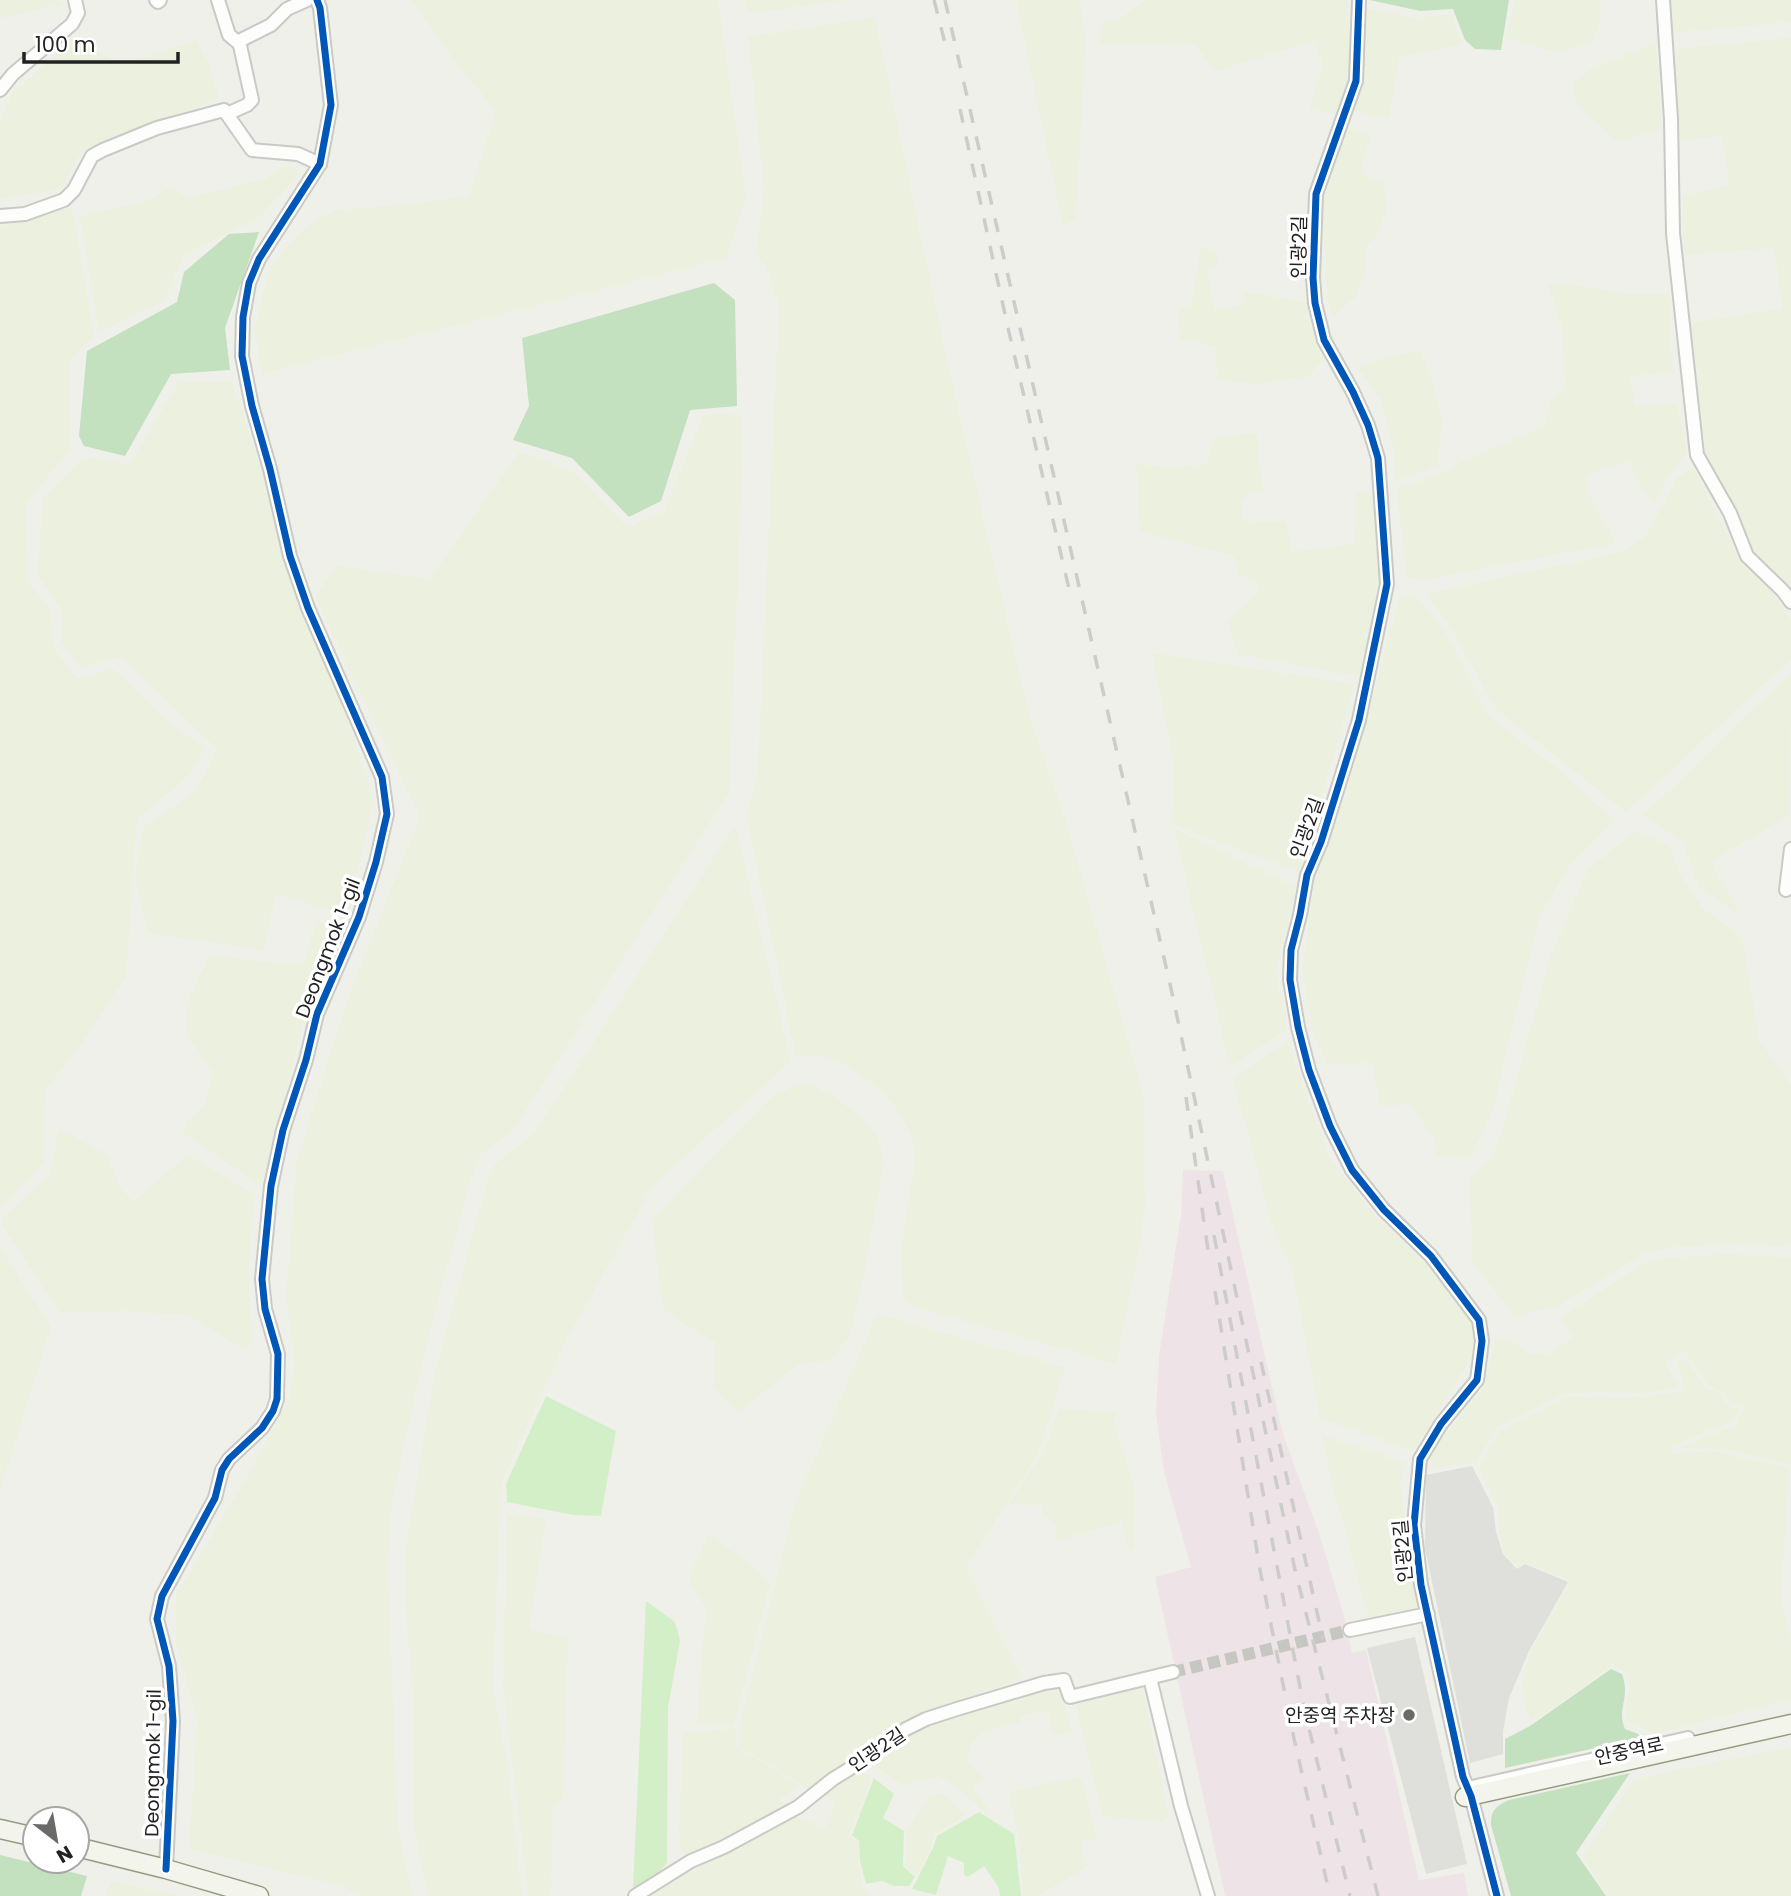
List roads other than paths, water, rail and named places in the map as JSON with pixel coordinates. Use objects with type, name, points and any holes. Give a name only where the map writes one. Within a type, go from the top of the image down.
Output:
[{"type":"street","points":[[0,90],[13,74],[72,24],[78,13],[75,0]]},
{"type":"street","points":[[218,0],[229,35],[240,44]]},
{"type":"street","points":[[227,114],[252,100],[239,41],[271,25],[287,9],[307,0]]},
{"type":"street","name":"Deongmok 1-gil","points":[[166,1869],[173,1721],[169,1666],[157,1619],[162,1596],[215,1497],[222,1471],[229,1459],[262,1428],[277,1399],[278,1354],[265,1309],[262,1279],[271,1186],[283,1130],[306,1060],[317,1014],[359,917],[387,814],[382,776],[308,608],[290,556],[270,469],[251,406],[242,356],[243,317],[249,283],[259,259],[320,164],[331,105],[317,0]]},
{"type":"street","name":"인광2길","points":[[1359,0],[1356,81],[1316,194],[1313,278],[1315,303],[1324,340],[1368,425],[1378,458],[1387,584],[1359,720],[1321,842],[1307,875],[1291,950],[1290,980],[1309,1070],[1330,1126],[1353,1170],[1384,1210],[1431,1256],[1479,1320],[1482,1340],[1477,1380],[1441,1424],[1420,1459],[1414,1525],[1421,1585],[1468,1794]]},
{"type":"street","points":[[1663,0],[1671,119],[1673,233],[1697,455],[1730,513],[1747,556],[1791,602]]},
{"type":"street","points":[[0,216],[25,214],[64,200],[74,190],[92,156],[103,150],[157,128],[224,110],[252,150],[298,153],[320,164]]},
{"type":"street","points":[[1786,890],[1791,849]]},
{"type":"street","points":[[1350,1630],[1428,1614]]},
{"type":"street","name":"인광2길","points":[[635,1896],[691,1861],[724,1847],[798,1807],[906,1729],[926,1719],[1044,1683],[1064,1680],[1070,1697],[1173,1672]]},
{"type":"street","points":[[1150,1678],[1181,1806],[1208,1896]]},
{"type":"street","name":"안중역로","points":[[1468,1794],[1791,1714]]},
{"type":"street","points":[[1468,1794],[1791,1724]]},
{"type":"street","points":[[1468,1794],[1489,1896]]},
{"type":"street","points":[[1468,1794],[1497,1896]]},
{"type":"street","points":[[0,1829],[21,1834]]},
{"type":"street","points":[[91,1850],[259,1896]]},
{"type":"tunnel","points":[[1173,1672],[1350,1630]]},
{"type":"railway","points":[[934,0],[946,47]]},
{"type":"railway","points":[[945,0],[1172,993],[1295,1570],[1378,1896]]},
{"type":"railway","points":[[960,109],[1070,593]]},
{"type":"railway","points":[[1186,1097],[1208,1250]]},
{"type":"railway","points":[[1214,1235],[1304,1708],[1350,1896]]},
{"type":"railway","points":[[1215,1291],[1260,1570],[1293,1734],[1330,1896]]},
{"type":"railway","points":[[1261,1362],[1323,1639]]},
{"type":"place","name":"안중역 주차장","points":[[1409,1715]]}]
